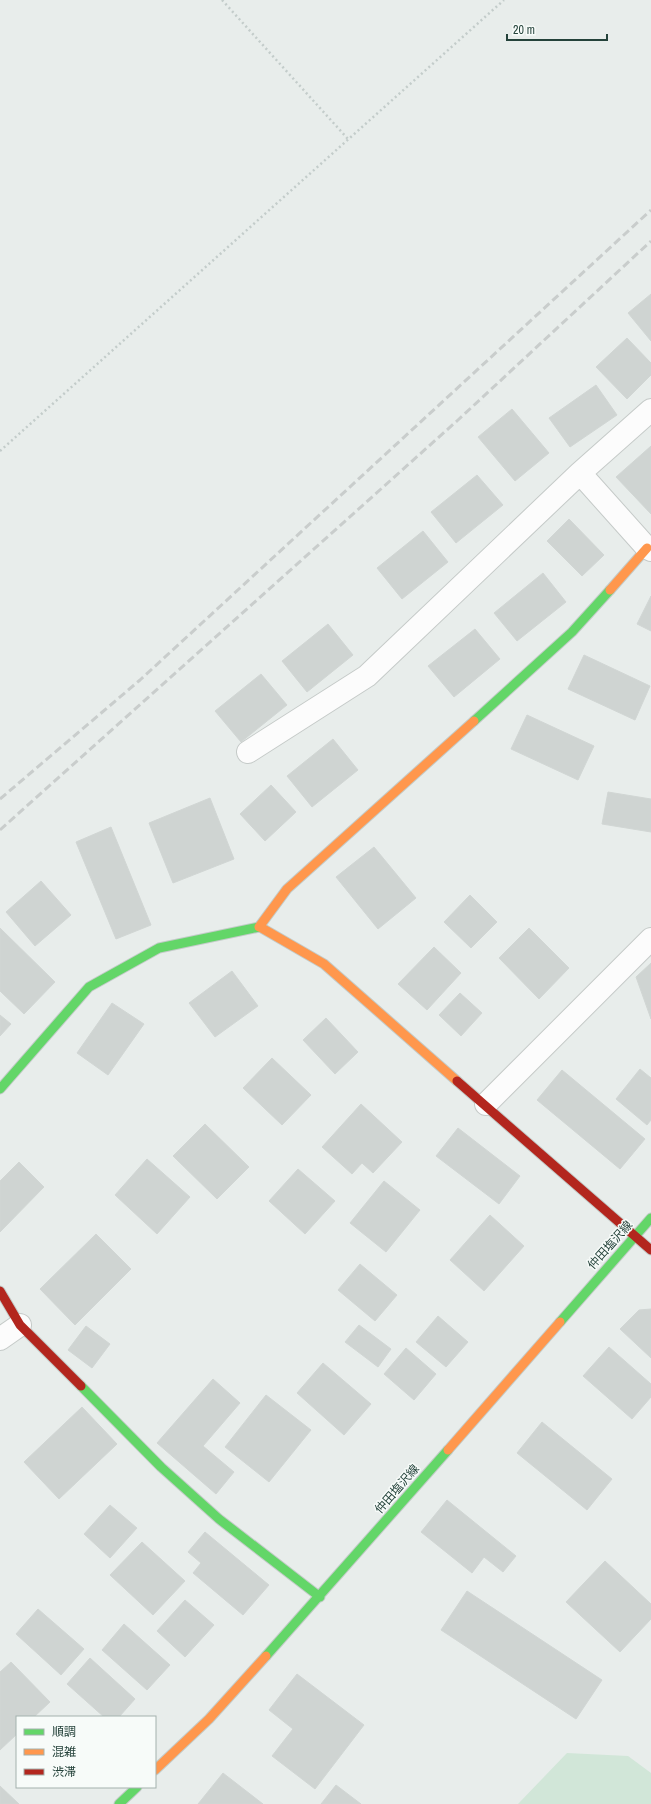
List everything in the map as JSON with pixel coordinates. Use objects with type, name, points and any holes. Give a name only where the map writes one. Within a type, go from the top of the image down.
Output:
[{"type":"street","points":[[248,752],[367,676],[580,473],[651,410]]},
{"type":"street","points":[[260,927],[287,889],[572,632],[649,549],[580,473]]},
{"type":"street","points":[[0,1090],[89,987],[159,948],[260,927],[324,964],[486,1104],[651,1250]]},
{"type":"street","points":[[486,1104],[651,939]]},
{"type":"street","name":"仲田塩沢線","points":[[156,1769],[210,1719],[320,1596],[651,1218]]},
{"type":"street","points":[[0,1291],[20,1325],[160,1467],[219,1519],[320,1596]]},
{"type":"street","points":[[0,1339],[20,1325]]},
{"type":"street","points":[[118,1804],[136,1788]]},
{"type":"path","points":[[222,0],[348,139]]},
{"type":"path","points":[[0,451],[504,0]]},
{"type":"green space","points":[[567,1753],[628,1756],[651,1773],[651,1804],[518,1804]]},
{"type":"building","points":[[651,294],[651,341],[628,313]]},
{"type":"building","points":[[627,338],[651,363],[651,375],[627,399],[596,367]]},
{"type":"building","points":[[596,385],[617,415],[570,447],[549,418]]},
{"type":"building","points":[[512,409],[549,453],[515,481],[478,437]]},
{"type":"building","points":[[651,446],[651,514],[616,477]]},
{"type":"building","points":[[477,475],[503,505],[456,543],[431,512]]},
{"type":"building","points":[[569,519],[604,555],[582,576],[547,541]]},
{"type":"building","points":[[423,531],[448,562],[402,599],[377,568]]},
{"type":"building","points":[[543,573],[566,602],[517,641],[494,613]]},
{"type":"building","points":[[651,596],[651,631],[637,624]]},
{"type":"building","points":[[328,624],[353,655],[307,692],[282,661]]},
{"type":"building","points":[[475,629],[500,659],[454,697],[428,666]]},
{"type":"building","points":[[584,655],[650,686],[635,720],[568,689]]},
{"type":"building","points":[[261,674],[287,705],[241,742],[215,711]]},
{"type":"building","points":[[527,715],[594,746],[578,780],[511,749]]},
{"type":"building","points":[[333,739],[358,770],[312,807],[287,776]]},
{"type":"building","points":[[271,785],[296,812],[265,841],[240,814]]},
{"type":"building","points":[[608,792],[651,799],[651,832],[602,824]]},
{"type":"building","points":[[210,798],[234,859],[173,883],[149,823]]},
{"type":"building","points":[[111,827],[151,925],[116,939],[76,842]]},
{"type":"building","points":[[374,847],[416,898],[378,929],[336,877]]},
{"type":"building","points":[[41,881],[71,915],[35,946],[6,912]]},
{"type":"building","points":[[470,895],[497,922],[471,948],[444,922]]},
{"type":"building","points":[[0,928],[55,982],[24,1014],[0,991]]},
{"type":"building","points":[[529,928],[569,968],[539,999],[499,958]]},
{"type":"building","points":[[434,947],[461,973],[427,1010],[398,984]]},
{"type":"building","points":[[651,963],[651,1019],[636,977]]},
{"type":"building","points":[[232,971],[258,1006],[215,1037],[189,1003]]},
{"type":"building","points":[[460,993],[482,1013],[461,1036],[439,1015]]},
{"type":"building","points":[[112,1003],[144,1024],[108,1075],[77,1053]]},
{"type":"building","points":[[0,1015],[11,1024],[0,1036]]},
{"type":"building","points":[[326,1018],[358,1052],[335,1074],[303,1040]]},
{"type":"building","points":[[272,1058],[311,1095],[282,1125],[243,1088]]},
{"type":"building","points":[[640,1069],[651,1078],[651,1120],[647,1125],[616,1099]]},
{"type":"building","points":[[562,1070],[645,1139],[620,1169],[537,1100]]},
{"type":"building","points":[[361,1104],[402,1142],[373,1173],[362,1163],[352,1174],[322,1147]]},
{"type":"building","points":[[205,1124],[249,1167],[217,1199],[173,1156]]},
{"type":"building","points":[[458,1128],[520,1176],[499,1204],[436,1156]]},
{"type":"building","points":[[147,1159],[190,1197],[157,1234],[115,1195]]},
{"type":"building","points":[[19,1162],[44,1187],[0,1232],[0,1181]]},
{"type":"building","points":[[298,1169],[335,1201],[305,1234],[269,1201]]},
{"type":"building","points":[[384,1181],[420,1210],[386,1252],[350,1223]]},
{"type":"building","points":[[490,1215],[524,1246],[484,1291],[450,1260]]},
{"type":"building","points":[[96,1234],[131,1269],[75,1325],[40,1289]]},
{"type":"building","points":[[360,1264],[397,1295],[375,1321],[338,1290]]},
{"type":"building","points":[[651,1309],[651,1358],[620,1329],[639,1310]]},
{"type":"building","points":[[438,1316],[468,1342],[446,1367],[416,1342]]},
{"type":"building","points":[[359,1325],[391,1349],[378,1367],[345,1342]]},
{"type":"building","points":[[86,1326],[110,1344],[92,1368],[68,1350]]},
{"type":"building","points":[[609,1347],[651,1384],[651,1397],[632,1419],[583,1376]]},
{"type":"building","points":[[406,1348],[436,1374],[414,1400],[384,1374]]},
{"type":"building","points":[[323,1363],[371,1404],[344,1435],[297,1393]]},
{"type":"building","points":[[213,1379],[240,1403],[203,1446],[234,1472],[216,1494],[157,1443]]},
{"type":"building","points":[[266,1395],[311,1430],[269,1482],[225,1447]]},
{"type":"building","points":[[82,1407],[117,1444],[59,1499],[24,1462]]},
{"type":"building","points":[[542,1422],[612,1479],[587,1510],[517,1453]]},
{"type":"building","points":[[447,1500],[516,1556],[503,1572],[484,1557],[472,1573],[421,1532]]},
{"type":"building","points":[[110,1505],[137,1528],[110,1558],[84,1534]]},
{"type":"building","points":[[205,1532],[269,1585],[243,1615],[193,1573],[201,1563],[188,1552]]},
{"type":"building","points":[[142,1542],[185,1581],[153,1615],[110,1575]]},
{"type":"building","points":[[605,1561],[651,1604],[651,1619],[620,1652],[566,1602]]},
{"type":"building","points":[[467,1591],[602,1680],[576,1719],[441,1630]]},
{"type":"building","points":[[185,1600],[214,1625],[185,1657],[157,1631]]},
{"type":"building","points":[[38,1609],[84,1649],[61,1675],[16,1634]]},
{"type":"building","points":[[124,1624],[170,1665],[147,1690],[102,1650]]},
{"type":"building","points":[[90,1658],[135,1699],[120,1716],[103,1716],[67,1684]]},
{"type":"building","points":[[11,1662],[50,1702],[35,1716],[16,1716],[16,1735],[0,1750],[0,1672]]},
{"type":"building","points":[[297,1674],[364,1725],[315,1789],[272,1756],[293,1729],[269,1710]]},
{"type":"building","points":[[223,1773],[263,1804],[198,1804]]},
{"type":"building","points":[[336,1785],[361,1804],[321,1804]]},
{"type":"building","points":[[0,1786],[19,1804],[0,1804]]},
{"type":"railway","points":[[0,799],[140,680],[651,210]]},
{"type":"railway","points":[[0,830],[458,420],[651,241]]},
{"type":"traffic: fast","points":[[474,721],[572,632],[610,590]]},
{"type":"traffic: fast","points":[[0,1089],[89,987],[159,948],[259,927]]},
{"type":"traffic: fast","points":[[560,1322],[651,1218]]},
{"type":"traffic: fast","points":[[81,1386],[161,1467],[219,1519],[320,1597]]},
{"type":"traffic: fast","points":[[266,1656],[448,1450]]},
{"type":"traffic: fast","points":[[119,1804],[136,1788]]},
{"type":"traffic: slow","points":[[610,590],[647,548]]},
{"type":"traffic: slow","points":[[259,927],[287,889],[474,721]]},
{"type":"traffic: slow","points":[[260,927],[324,964],[457,1081]]},
{"type":"traffic: slow","points":[[448,1450],[560,1322]]},
{"type":"traffic: slow","points":[[156,1769],[209,1719],[266,1656]]},
{"type":"traffic: jam","points":[[457,1081],[651,1250]]},
{"type":"traffic: jam","points":[[0,1291],[20,1325],[81,1386]]}]
